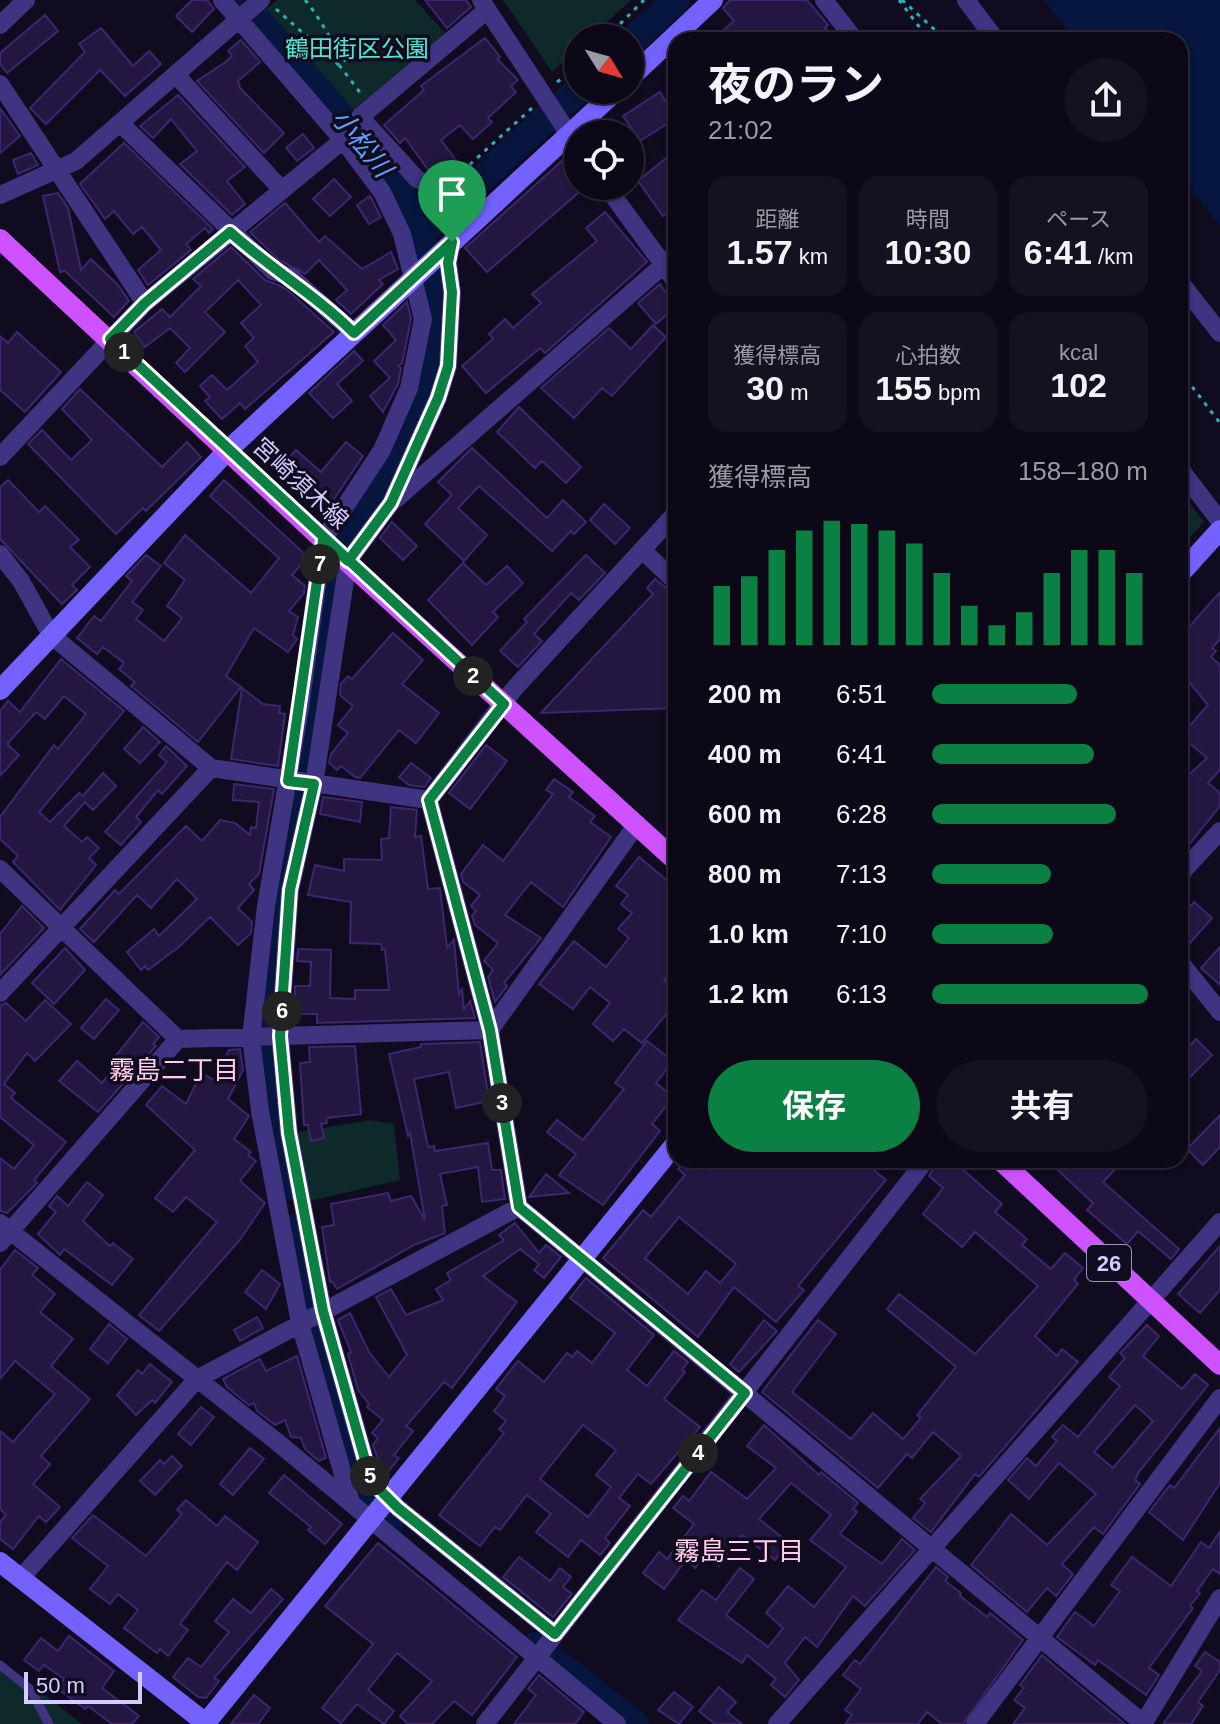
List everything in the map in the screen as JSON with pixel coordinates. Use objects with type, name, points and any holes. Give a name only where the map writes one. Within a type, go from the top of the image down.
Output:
[{"type":"main road","name":"宮崎須木線","points":[[0,239],[325,542],[668,853]]},
{"type":"main road","name":"26","points":[[1009,1168],[1220,1365]]},
{"type":"street","points":[[0,25],[26,0]]},
{"type":"street","points":[[222,0],[343,140],[382,192],[416,274],[423,319],[409,388],[382,450],[325,542],[266,906],[251,1038],[260,1111],[312,1317],[351,1503]]},
{"type":"street","points":[[679,32],[713,0]]},
{"type":"street","points":[[824,0],[849,32]]},
{"type":"street","points":[[966,0],[990,32]]},
{"type":"street","points":[[0,195],[76,161],[239,20],[267,3]]},
{"type":"street","points":[[471,223],[442,190],[417,179],[360,117],[484,5],[547,89],[564,122]]},
{"type":"street","points":[[644,65],[668,42]]},
{"type":"street","points":[[176,75],[282,190]]},
{"type":"street","points":[[0,84],[145,303]]},
{"type":"street","points":[[592,120],[605,104]]},
{"type":"street","points":[[120,123],[273,271],[291,277],[354,333]]},
{"type":"street","points":[[0,457],[145,303],[343,140]]},
{"type":"street","points":[[0,690],[228,450],[471,223],[564,150]]},
{"type":"street","points":[[618,200],[668,257]]},
{"type":"street","points":[[391,503],[438,398],[448,366],[452,292],[445,249]]},
{"type":"street","points":[[555,1634],[371,1481],[312,1317],[280,1036],[290,890],[314,784],[348,561],[391,503],[668,261]]},
{"type":"street","points":[[1188,292],[1220,333]]},
{"type":"street","points":[[1188,479],[1220,521]]},
{"type":"street","points":[[429,800],[514,689],[668,522]]},
{"type":"street","points":[[1188,565],[1220,530]]},
{"type":"street","points":[[642,550],[668,574]]},
{"type":"street","points":[[0,554],[21,581],[51,635],[211,768],[429,800]]},
{"type":"street","points":[[0,993],[211,768]]},
{"type":"street","points":[[429,800],[490,1030],[519,1207],[1143,1724],[1220,1598]]},
{"type":"street","points":[[490,1030],[637,824]]},
{"type":"street","points":[[1188,865],[1220,831]]},
{"type":"street","points":[[0,869],[178,1039],[490,1030]]},
{"type":"street","points":[[1188,972],[1220,1012]]},
{"type":"street","points":[[178,1039],[3,1232],[197,1379],[617,1724]]},
{"type":"street","points":[[0,1562],[206,1724],[668,1153]]},
{"type":"street","points":[[485,1724],[920,1168]]},
{"type":"street","points":[[21,1578],[197,1379],[519,1207]]},
{"type":"street","points":[[777,1724],[1220,1222]]},
{"type":"street","points":[[975,1724],[1220,1398]]},
{"type":"lane","points":[[0,1665],[30,1689],[49,1724]]},
{"type":"path","points":[[305,0],[325,23],[333,44],[345,60],[339,65]]},
{"type":"path","points":[[620,24],[644,0]]},
{"type":"path","points":[[900,0],[923,32]]},
{"type":"path","points":[[900,0],[937,32]]},
{"type":"path","points":[[267,3],[339,65],[372,107]]},
{"type":"path","points":[[442,190],[547,89],[564,80]]},
{"type":"path","points":[[1188,381],[1220,423]]},
{"type":"green space","name":"鶴田街区公園","points":[[277,0],[415,0],[447,35],[351,115],[265,11]]},
{"type":"green space","points":[[503,0],[631,0],[604,24],[564,24],[564,61],[552,72]]},
{"type":"green space","points":[[1188,501],[1204,522],[1188,539]]},
{"type":"green space","points":[[371,1120],[394,1124],[400,1180],[305,1202],[293,1133]]},
{"type":"green space","points":[[0,1660],[82,1724],[0,1724]]},
{"type":"water","points":[[1044,0],[1220,0],[1220,226],[1188,185],[1188,32],[1069,32]]},
{"type":"building","points":[[192,0],[207,0],[214,9],[192,32],[176,16]]},
{"type":"building","points":[[425,0],[466,0],[471,7],[447,28]]},
{"type":"building","points":[[730,0],[807,0],[828,25],[825,28],[828,32],[721,32],[734,21],[723,8]]},
{"type":"building","points":[[45,15],[58,31],[7,73],[0,64],[0,53]]},
{"type":"building","points":[[101,28],[133,66],[149,51],[161,64],[125,96],[100,70],[46,124],[30,108],[85,52],[79,44]]},
{"type":"building","points":[[485,38],[500,57],[497,59],[518,80],[511,86],[516,92],[488,118],[492,122],[473,139],[460,125],[441,140],[456,160],[438,175],[429,171],[405,138],[400,143],[384,125],[424,90],[421,86]]},
{"type":"building","points":[[241,40],[260,62],[238,81],[240,88],[284,133],[264,153],[197,81],[227,61],[232,56],[228,51]]},
{"type":"building","points":[[660,92],[668,105],[668,123],[644,138],[644,120],[626,120],[623,116]]},
{"type":"building","points":[[178,95],[245,167],[227,181],[245,204],[232,215],[180,164],[197,151],[171,119],[153,138],[140,126]]},
{"type":"building","points":[[0,108],[20,136],[0,153]]},
{"type":"building","points":[[303,134],[314,148],[297,161],[286,148]]},
{"type":"building","points":[[124,143],[213,229],[209,233],[205,228],[186,244],[191,250],[148,285],[138,270],[161,250],[142,227],[133,234],[114,211],[105,219],[80,184]]},
{"type":"building","points":[[31,153],[38,165],[18,174],[13,160]]},
{"type":"building","points":[[668,157],[668,213],[663,216],[644,189],[644,176]]},
{"type":"building","points":[[563,160],[564,200],[570,200],[487,272],[465,248]]},
{"type":"building","points":[[334,179],[351,197],[330,216],[313,199]]},
{"type":"building","points":[[58,193],[68,208],[81,270],[91,259],[118,285],[129,301],[114,317],[65,271],[60,272],[43,196]]},
{"type":"building","points":[[370,196],[381,217],[369,224],[357,205]]},
{"type":"building","points":[[285,203],[319,242],[325,236],[362,269],[391,252],[398,269],[379,280],[383,284],[351,314],[336,300],[347,290],[319,260],[305,274],[279,260],[250,232]]},
{"type":"building","points":[[605,212],[647,262],[545,353],[540,348],[486,393],[462,366],[493,339],[489,334],[505,319],[513,328],[541,303],[532,294],[597,241],[586,228]]},
{"type":"building","points":[[231,247],[265,280],[285,288],[334,332],[245,409],[240,403],[222,419],[205,401],[210,397],[200,386],[212,375],[227,390],[258,362],[245,346],[254,338],[241,323],[261,305],[238,280],[205,312],[225,332],[185,372],[176,363],[190,348],[170,328],[145,347],[134,332],[162,309],[170,317],[201,286],[193,279]]},
{"type":"building","points":[[660,284],[668,296],[668,314],[656,324],[638,303]]},
{"type":"building","points":[[407,302],[411,319],[402,363],[398,366],[401,368],[398,384],[383,412],[370,396],[390,378],[374,361],[396,340],[383,325]]},
{"type":"building","points":[[653,325],[666,337],[612,396],[602,388],[574,418],[541,388],[609,328],[631,349]]},
{"type":"building","points":[[17,332],[61,372],[25,412],[0,390],[0,336],[8,343]]},
{"type":"building","points":[[354,351],[363,361],[337,384],[352,401],[333,418],[309,393]]},
{"type":"building","points":[[80,389],[162,467],[187,442],[201,457],[146,511],[143,508],[116,534],[28,444],[42,430],[71,460],[92,440],[62,409]]},
{"type":"building","points":[[519,407],[581,467],[566,483],[542,461],[535,468],[497,432]]},
{"type":"building","points":[[346,442],[363,456],[328,508],[281,466],[296,450],[321,472]]},
{"type":"building","points":[[472,448],[547,518],[563,500],[586,522],[574,534],[571,531],[552,551],[479,486],[458,508],[487,535],[464,561],[425,524],[452,495],[438,482]]},
{"type":"building","points":[[8,480],[39,512],[45,506],[79,540],[70,547],[90,567],[72,585],[77,590],[62,604],[0,539],[0,487]]},
{"type":"building","points":[[224,480],[308,557],[292,575],[305,586],[304,593],[289,611],[298,617],[293,635],[297,639],[288,652],[254,628],[226,676],[241,687],[198,742],[131,686],[135,682],[119,669],[124,663],[103,647],[97,654],[77,638],[94,616],[101,621],[132,581],[126,576],[146,555],[161,566],[132,602],[143,610],[136,619],[164,641],[182,618],[167,606],[185,580],[164,563],[185,535],[251,593],[279,558],[210,496]]},
{"type":"building","points":[[604,504],[630,528],[615,544],[590,520]]},
{"type":"building","points":[[392,522],[417,546],[403,560],[380,538]]},
{"type":"building","points":[[586,555],[605,573],[579,600],[571,593],[534,634],[542,641],[518,667],[500,651],[527,622],[524,619]]},
{"type":"building","points":[[463,563],[486,585],[507,566],[523,583],[493,612],[498,617],[472,645],[428,600]]},
{"type":"building","points":[[655,579],[668,590],[668,708],[541,713],[653,594],[647,588]]},
{"type":"building","points":[[1220,592],[1220,639],[1212,648],[1216,651],[1211,657],[1220,665],[1220,770],[1208,783],[1220,793],[1220,806],[1188,846],[1188,776],[1207,758],[1188,742],[1188,728],[1208,705],[1188,681],[1189,627]]},
{"type":"building","points":[[393,633],[423,660],[402,684],[439,713],[416,743],[399,730],[360,778],[355,777],[341,766],[337,770],[329,763],[331,754],[348,733],[338,725],[353,706],[340,695],[341,684],[348,676],[352,679]]},
{"type":"building","points":[[61,659],[124,711],[39,812],[50,822],[79,793],[83,796],[103,773],[116,786],[93,810],[85,802],[64,826],[82,842],[87,837],[99,848],[89,858],[96,865],[60,910],[13,862],[18,856],[0,839],[0,817],[54,745],[58,749],[86,714],[64,696],[45,719],[36,712],[7,744],[19,755],[0,776],[0,711],[8,701],[20,712]]},
{"type":"building","points":[[242,688],[263,704],[280,706],[279,713],[285,714],[278,766],[231,759]]},
{"type":"building","points":[[143,727],[160,742],[140,763],[124,749]]},
{"type":"building","points":[[486,745],[507,761],[470,809],[449,793]]},
{"type":"building","points":[[166,746],[187,766],[162,794],[158,790],[136,817],[141,822],[121,845],[105,832],[167,762],[159,755]]},
{"type":"building","points":[[411,763],[431,778],[424,787],[409,785],[399,777]]},
{"type":"building","points":[[554,779],[573,792],[569,797],[595,816],[590,822],[611,837],[563,907],[531,882],[505,915],[541,938],[504,983],[507,986],[495,1002],[488,977],[493,970],[484,961],[498,943],[475,925],[472,916],[476,911],[471,906],[480,895],[463,882],[461,874],[483,845],[503,861],[553,794],[546,790]]},
{"type":"building","points":[[234,784],[274,789],[259,874],[249,884],[254,890],[238,908],[252,922],[251,933],[238,945],[210,917],[180,946],[148,970],[145,966],[141,970],[127,952],[154,929],[159,936],[197,899],[177,879],[151,908],[137,895],[94,942],[80,929],[115,890],[119,894],[186,826],[202,841],[220,820],[235,823],[250,835],[251,827],[256,828],[259,802],[233,800]]},
{"type":"building","points":[[323,797],[362,802],[360,822],[320,814]]},
{"type":"building","points":[[391,807],[417,810],[415,837],[421,836],[428,889],[440,888],[447,948],[454,940],[459,994],[462,989],[464,1009],[470,1001],[475,1018],[317,1023],[317,1014],[294,1014],[295,986],[310,986],[311,962],[297,961],[298,949],[331,950],[330,998],[355,999],[355,990],[389,990],[385,949],[382,950],[381,944],[350,943],[351,902],[308,895],[315,865],[344,871],[344,859],[382,860],[381,839],[389,838]]},
{"type":"building","points":[[639,857],[668,881],[668,975],[664,980],[668,983],[668,1012],[642,1043],[624,1029],[613,1041],[593,1024],[610,1003],[590,987],[573,1009],[539,984],[574,941],[606,967],[629,938],[618,929],[632,913],[621,904],[628,895],[616,886]]},
{"type":"building","points":[[1194,902],[1212,918],[1189,944],[1188,943],[1188,909]]},
{"type":"building","points":[[22,906],[44,928],[0,975],[0,934]]},
{"type":"building","points":[[1220,947],[1220,985],[1201,968]]},
{"type":"building","points":[[65,948],[85,970],[54,1004],[32,983]]},
{"type":"building","points":[[106,999],[119,1010],[94,1039],[81,1028]]},
{"type":"building","points":[[45,1000],[71,1024],[35,1061],[27,1053],[4,1084],[15,1093],[11,1098],[66,1142],[34,1180],[37,1183],[7,1213],[0,1211],[0,1158],[14,1169],[34,1145],[0,1117],[0,1005],[6,1003],[26,1021]]},
{"type":"building","points":[[143,1022],[159,1037],[153,1044],[156,1046],[98,1112],[59,1081],[77,1061],[102,1083],[119,1062],[114,1058]]},
{"type":"building","points":[[1196,1039],[1212,1055],[1188,1079],[1188,1048]]},
{"type":"building","points":[[647,1041],[668,1057],[668,1067],[656,1083],[668,1093],[668,1103],[652,1124],[660,1131],[603,1205],[559,1175],[576,1154],[547,1132],[557,1120],[583,1140],[624,1089],[615,1083]]},
{"type":"building","points":[[480,1042],[489,1101],[456,1108],[449,1072],[414,1079],[428,1147],[434,1146],[435,1151],[488,1143],[492,1170],[501,1170],[505,1199],[482,1202],[478,1167],[440,1174],[447,1205],[442,1206],[445,1233],[414,1245],[337,1289],[330,1282],[322,1227],[334,1225],[331,1204],[388,1193],[391,1201],[411,1196],[425,1220],[410,1133],[408,1136],[389,1054],[421,1047],[421,1044]]},
{"type":"building","points":[[355,1046],[361,1114],[326,1118],[327,1123],[321,1124],[324,1138],[311,1141],[308,1125],[304,1125],[300,1063],[310,1062],[309,1047]]},
{"type":"building","points":[[240,1049],[243,1070],[228,1099],[249,1116],[234,1139],[251,1152],[248,1155],[256,1161],[240,1181],[265,1203],[239,1241],[159,1331],[139,1315],[217,1222],[186,1197],[173,1212],[155,1198],[195,1150],[146,1105],[162,1086],[186,1104],[201,1073],[214,1080],[229,1050]]},
{"type":"building","points":[[1220,1115],[1220,1147],[1203,1165],[1188,1148]]},
{"type":"building","points":[[679,1168],[871,1168],[886,1180],[798,1286],[804,1290],[776,1322],[734,1287],[698,1337],[603,1258],[643,1210],[651,1217],[685,1175]],"holes":[[[679,1217],[736,1264],[720,1283],[706,1271],[688,1294],[645,1258]]]},
{"type":"building","points":[[934,1168],[961,1168],[1002,1204],[995,1212],[1027,1239],[1022,1245],[1051,1269],[1065,1253],[1083,1268],[1074,1280],[1078,1284],[1035,1336],[1057,1356],[1062,1349],[1078,1362],[979,1477],[975,1474],[931,1532],[913,1518],[925,1503],[920,1499],[961,1456],[933,1432],[912,1458],[907,1454],[878,1488],[762,1392],[818,1320],[836,1334],[792,1392],[851,1439],[873,1413],[903,1439],[921,1418],[917,1415],[956,1367],[887,1309],[899,1294],[975,1354],[1038,1286],[975,1232],[962,1247],[923,1214],[943,1188],[929,1176]]},
{"type":"building","points":[[1056,1168],[1116,1168],[1103,1182],[1179,1249],[1171,1259],[1138,1231],[1127,1244],[1087,1210],[1093,1203]]},
{"type":"building","points":[[546,1174],[569,1193],[529,1197]]},
{"type":"building","points":[[87,1182],[103,1195],[83,1221],[110,1246],[113,1243],[133,1259],[112,1285],[64,1249],[60,1255],[38,1234],[56,1212],[49,1206],[57,1196],[68,1206]]},
{"type":"building","points":[[515,1223],[539,1253],[546,1245],[561,1257],[544,1278],[534,1270],[539,1264],[520,1249],[483,1276],[517,1302],[452,1388],[444,1382],[406,1426],[413,1431],[394,1455],[399,1458],[384,1477],[373,1445],[378,1438],[372,1433],[383,1420],[367,1407],[369,1404],[358,1390],[348,1354],[351,1352],[338,1320],[350,1313],[369,1352],[389,1377],[407,1355],[376,1297],[391,1289],[406,1315],[443,1300],[436,1289],[451,1280],[447,1273],[504,1240],[499,1235]]},
{"type":"building","points":[[1220,1246],[1220,1290],[1200,1313],[1178,1294]]},
{"type":"building","points":[[15,1250],[38,1268],[32,1275],[55,1294],[40,1312],[73,1339],[51,1366],[90,1399],[41,1456],[50,1464],[33,1484],[60,1507],[46,1522],[39,1516],[13,1549],[0,1539],[0,1522],[6,1515],[0,1509],[0,1431],[13,1442],[55,1394],[15,1361],[0,1379],[0,1270]]},
{"type":"building","points":[[262,1270],[280,1284],[266,1309],[245,1292]]},
{"type":"building","points":[[586,1278],[654,1335],[627,1370],[647,1386],[674,1351],[688,1362],[682,1370],[685,1372],[664,1399],[700,1427],[651,1484],[638,1474],[619,1498],[630,1506],[605,1538],[610,1543],[600,1555],[581,1540],[568,1557],[536,1532],[551,1514],[527,1495],[500,1530],[495,1527],[480,1546],[439,1515],[504,1433],[499,1429],[506,1421],[494,1411],[505,1396],[496,1389],[518,1361],[544,1382],[567,1353],[572,1357],[577,1351],[592,1363],[615,1333],[570,1298]],"holes":[[[583,1425],[616,1450],[596,1475],[611,1487],[588,1517],[540,1479]]]},
{"type":"building","points":[[257,1317],[263,1328],[240,1341],[234,1330]]},
{"type":"building","points":[[764,1320],[777,1331],[739,1372],[730,1364]]},
{"type":"building","points":[[109,1324],[127,1339],[108,1363],[90,1349]]},
{"type":"building","points":[[1147,1325],[1159,1336],[1143,1356],[1182,1389],[1195,1374],[1208,1385],[1139,1472],[1135,1480],[1140,1484],[1103,1534],[1094,1527],[1062,1564],[1073,1574],[1056,1596],[1047,1588],[1027,1612],[971,1565],[1011,1514],[1047,1545],[1096,1494],[1059,1463],[1029,1499],[1008,1480],[1027,1458],[1036,1466],[1057,1441],[1052,1437],[1063,1425],[1078,1437],[1120,1386],[1109,1377],[1125,1358],[1120,1353]],"holes":[[[1135,1405],[1153,1421],[1113,1468],[1094,1452]]]},
{"type":"building","points":[[297,1356],[326,1458],[319,1461],[305,1449],[301,1438],[291,1437],[285,1420],[275,1425],[257,1411],[254,1403],[249,1405],[227,1387],[223,1379],[260,1359],[266,1371]]},
{"type":"building","points":[[150,1364],[172,1382],[155,1403],[152,1400],[136,1415],[117,1395],[138,1370],[142,1374]]},
{"type":"building","points":[[201,1407],[214,1417],[191,1445],[178,1434]]},
{"type":"building","points":[[764,1425],[819,1475],[821,1472],[858,1503],[853,1509],[857,1512],[840,1534],[882,1564],[902,1539],[915,1550],[865,1606],[853,1596],[817,1647],[805,1637],[785,1663],[799,1680],[785,1697],[771,1685],[776,1679],[747,1655],[742,1663],[678,1620],[702,1590],[716,1600],[740,1568],[754,1579],[726,1615],[768,1647],[783,1628],[766,1613],[788,1586],[814,1607],[846,1567],[810,1540],[831,1515],[791,1483],[759,1519],[788,1542],[775,1560],[742,1535],[719,1566],[705,1555],[695,1568],[686,1560],[664,1589],[643,1573],[659,1552],[667,1559],[694,1524],[673,1508],[683,1496],[689,1501],[711,1472],[747,1499],[776,1468],[747,1446]]},
{"type":"building","points":[[1220,1428],[1220,1483],[1183,1540],[1149,1512],[1170,1485],[1174,1488]]},
{"type":"building","points":[[250,1448],[264,1459],[233,1495],[220,1484]]},
{"type":"building","points":[[172,1456],[182,1466],[155,1495],[140,1481],[160,1460],[164,1464]]},
{"type":"building","points":[[284,1475],[342,1524],[325,1544],[308,1530],[311,1527],[269,1493]]},
{"type":"building","points":[[186,1500],[217,1526],[225,1516],[258,1542],[237,1570],[227,1562],[180,1624],[188,1630],[168,1656],[160,1649],[157,1653],[124,1628],[138,1610],[118,1594],[110,1604],[90,1589],[108,1566],[72,1538],[93,1515],[146,1556],[182,1514],[177,1510]]},
{"type":"building","points":[[1220,1531],[1220,1574],[1213,1569],[1197,1591],[1200,1593],[1190,1606],[1193,1608],[1149,1668],[1159,1675],[1146,1695],[1098,1660],[1095,1665],[1057,1637],[1075,1612],[1094,1626],[1120,1591],[1111,1585],[1132,1557],[1171,1586],[1201,1542],[1209,1548]]},
{"type":"building","points":[[378,1543],[517,1657],[472,1715],[454,1701],[432,1724],[408,1724],[400,1716],[432,1681],[397,1653],[368,1690],[394,1711],[384,1724],[357,1704],[341,1723],[322,1708],[373,1644],[325,1606]]},
{"type":"building","points":[[519,1557],[550,1581],[560,1568],[571,1577],[563,1587],[572,1594],[553,1617],[503,1577]]},
{"type":"building","points":[[936,1567],[948,1577],[945,1581],[961,1593],[960,1596],[987,1617],[990,1613],[1023,1640],[963,1724],[942,1724],[927,1712],[918,1724],[845,1724],[852,1715],[845,1710],[861,1689],[843,1675],[855,1660],[860,1664]]},
{"type":"building","points":[[271,1589],[283,1599],[214,1678],[219,1681],[206,1698],[198,1697],[173,1677],[188,1658],[201,1667],[229,1632],[215,1621],[233,1599],[251,1613]]},
{"type":"building","points":[[69,1636],[114,1671],[102,1688],[139,1716],[132,1724],[112,1724],[88,1706],[85,1709],[57,1688],[64,1679],[44,1665],[39,1671],[24,1660],[41,1638],[58,1651]]},
{"type":"building","points":[[1205,1652],[1220,1662],[1220,1670],[1198,1702],[1203,1706],[1191,1724],[1163,1724],[1202,1671],[1195,1666]]},
{"type":"building","points":[[1042,1655],[1125,1724],[1013,1724],[1025,1708],[1014,1700],[1024,1688],[1020,1685]]},
{"type":"building","points":[[539,1675],[584,1712],[575,1724],[514,1724],[536,1695],[528,1689]]},
{"type":"building","points":[[719,1687],[736,1702],[727,1712],[742,1724],[715,1724],[699,1711]]},
{"type":"building","points":[[674,1692],[693,1707],[679,1724],[658,1710]]},
{"type":"building","points":[[254,1695],[270,1708],[258,1724],[231,1724]]},
{"type":"waterway","name":"小松川","points":[[241,0],[390,174],[421,233],[432,313],[432,366],[419,411],[359,512],[331,578],[304,773],[275,903],[266,1078],[282,1188]]},
{"type":"waterway","points":[[644,30],[676,0]]},
{"type":"waterway","points":[[421,233],[564,103]]},
{"type":"waterway","name":"小松川","points":[[290,1229],[356,1461],[363,1504],[389,1525]]},
{"type":"waterway","name":"小松川","points":[[535,1646],[635,1724]]},
{"type":"district","name":"霧島二丁目","points":[[174,1070]]},
{"type":"district","name":"霧島三丁目","points":[[739,1551]]},
{"type":"route","points":[[452,242],[354,333],[332,311],[320,306],[291,277],[273,271],[230,232],[145,303],[110,339],[323,540],[348,561],[504,704],[429,800],[490,1030],[519,1207],[745,1393],[555,1634],[398,1508],[371,1481],[323,1311],[289,1133],[280,1036],[290,890],[314,784],[288,781],[323,540],[327,544],[348,561],[391,503],[438,398],[448,366],[452,292],[448,263],[452,242]]}]
